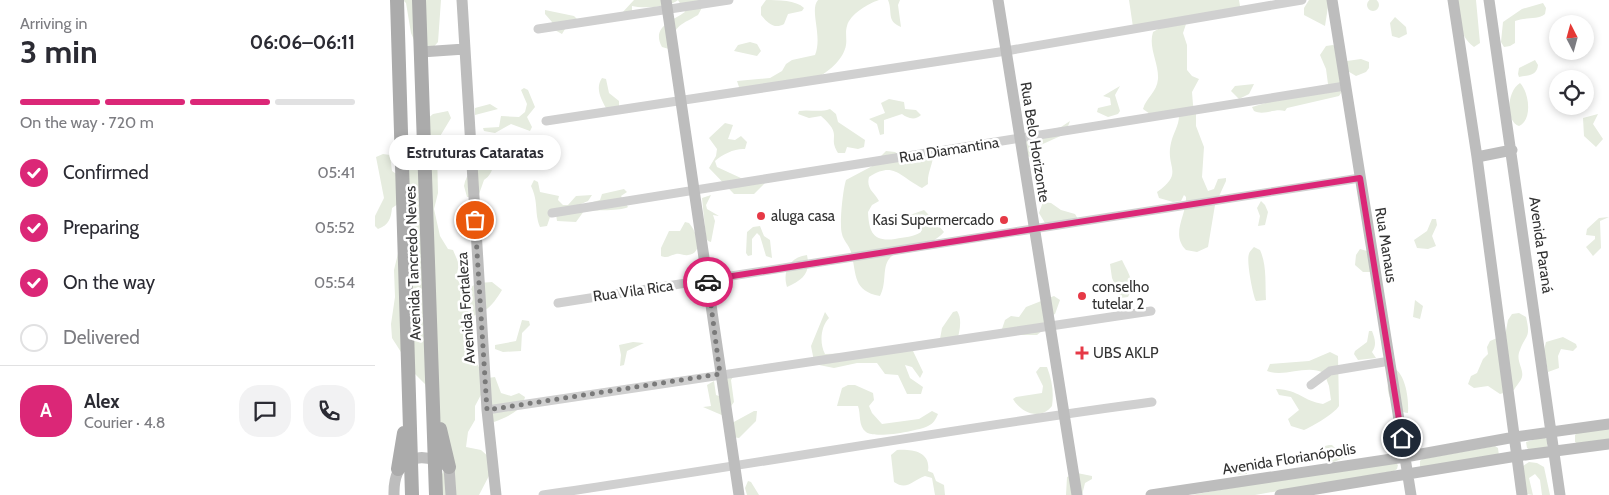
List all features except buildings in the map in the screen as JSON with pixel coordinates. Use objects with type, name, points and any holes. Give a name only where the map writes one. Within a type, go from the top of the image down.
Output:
[{"type":"main road","name":"Avenida Tancredo Neves","points":[[397,0],[412,495]]},
{"type":"main road","name":"Avenida Tancredo Neves","points":[[419,0],[436,495]]},
{"type":"main road","points":[[434,403],[449,467]]},
{"type":"main road","points":[[398,469],[409,408]]},
{"type":"street","name":"Avenida Fortaleza","points":[[462,0],[487,410],[496,495]]},
{"type":"street","points":[[538,29],[667,5],[729,0]]},
{"type":"street","name":"Rua Belo Horizonte","points":[[998,0],[1033,229],[1051,326],[1077,495]]},
{"type":"street","points":[[545,121],[682,102],[1006,51],[1303,0]]},
{"type":"street","name":"Rua Manaus","points":[[1332,0],[1411,495]]},
{"type":"street","points":[[1453,0],[1477,157],[1522,495]]},
{"type":"street","name":"Avenida Paraná","points":[[1489,0],[1560,495]]},
{"type":"street","points":[[667,5],[739,495]]},
{"type":"street","points":[[421,52],[465,49]]},
{"type":"street","name":"Rua Diamantina","points":[[552,212],[1345,86]]},
{"type":"street","points":[[1477,157],[1512,150]]},
{"type":"street","name":"Rua Vila Rica","points":[[558,302],[1360,178]]},
{"type":"street","points":[[487,410],[1151,311]]},
{"type":"street","points":[[1311,385],[1330,372],[1390,361]]},
{"type":"street","points":[[543,495],[734,468],[1064,414],[1152,402]]},
{"type":"street","name":"Avenida Florianópolis","points":[[1151,495],[1405,457],[1515,437],[1609,424]]},
{"type":"street","points":[[1280,495],[1517,456],[1609,444]]},
{"type":"street","points":[[394,495],[394,481],[398,469],[411,460],[435,458],[449,467],[451,495]]},
{"type":"shaded area","points":[[1373,-1],[1379,5],[1373,11],[1367,5]]},
{"type":"shaded area","points":[[403,0],[441,0],[438,42],[431,50],[417,47],[411,33],[406,3]]},
{"type":"shaded area","points":[[634,0],[678,0],[656,7],[632,6],[632,14],[621,14]]},
{"type":"shaded area","points":[[678,0],[706,0],[698,15],[678,27],[669,49],[662,47],[659,34],[665,25],[685,12]]},
{"type":"shaded area","points":[[766,0],[792,2],[804,8],[802,11],[788,14],[784,24],[774,26],[768,23],[761,15],[761,7]]},
{"type":"shaded area","points":[[818,0],[879,0],[865,6],[852,17],[847,26],[845,50],[836,64],[823,74],[818,77],[747,88],[739,87],[737,81],[770,78],[782,71],[786,64],[792,60],[815,55],[818,40],[815,10]]},
{"type":"shaded area","points":[[888,0],[900,0],[898,5],[901,27],[893,22]]},
{"type":"shaded area","points":[[1129,0],[1239,0],[1241,12],[1133,27]]},
{"type":"shaded area","points":[[1309,0],[1329,0],[1325,26],[1304,15],[1304,8]]},
{"type":"shaded area","points":[[1458,0],[1476,0],[1480,43],[1474,47],[1462,32]]},
{"type":"shaded area","points":[[1543,3],[1546,8],[1545,14],[1542,16],[1515,21],[1515,43],[1504,47],[1501,42],[1503,22],[1522,9]]},
{"type":"shaded area","points":[[545,10],[574,16],[579,21],[565,29],[562,34],[553,29],[552,22],[545,14]]},
{"type":"shaded area","points":[[1395,17],[1406,27],[1407,34],[1399,38],[1392,36],[1390,23]]},
{"type":"shaded area","points":[[1186,24],[1183,33],[1187,45],[1187,70],[1192,76],[1199,79],[1192,92],[1193,105],[1196,112],[1196,126],[1204,147],[1202,177],[1208,191],[1214,189],[1218,179],[1226,178],[1215,205],[1208,247],[1197,252],[1186,250],[1179,238],[1186,197],[1184,195],[1181,201],[1173,202],[1159,198],[1157,192],[1170,179],[1172,174],[1170,151],[1179,116],[1150,114],[1143,109],[1156,88],[1158,79],[1152,44],[1153,32],[1160,28]]},
{"type":"shaded area","points":[[750,42],[757,44],[761,51],[757,56],[734,51],[738,45]]},
{"type":"shaded area","points":[[1333,45],[1337,47],[1341,93],[1339,96],[1287,108],[1285,111],[1277,110],[1262,113],[1254,111],[1252,107],[1328,84],[1326,69],[1320,55],[1326,46]]},
{"type":"shaded area","points":[[1361,59],[1369,62],[1369,68],[1366,72],[1356,76],[1346,70],[1347,61]]},
{"type":"shaded area","points":[[1535,60],[1538,65],[1536,71],[1519,77],[1519,68]]},
{"type":"shaded area","points":[[602,78],[606,79],[609,93],[619,101],[619,108],[606,108],[599,90]]},
{"type":"shaded area","points":[[1520,83],[1526,93],[1528,112],[1523,123],[1519,126],[1512,119],[1509,106],[1512,93]]},
{"type":"shaded area","points":[[1254,84],[1249,94],[1239,99],[1231,91],[1235,86]]},
{"type":"shaded area","points":[[1120,86],[1115,95],[1120,111],[1118,114],[1108,117],[1097,112],[1098,108],[1111,105],[1110,98],[1103,96]]},
{"type":"shaded area","points":[[524,88],[528,90],[535,107],[527,117],[532,127],[530,131],[511,124],[495,133],[484,131],[483,128],[499,127],[501,116],[519,117],[525,112],[527,104],[521,90]]},
{"type":"shaded area","points":[[889,99],[904,102],[905,109],[916,110],[921,115],[911,118],[902,114],[884,120],[884,134],[880,135],[877,124],[869,119],[885,113],[881,103]]},
{"type":"shaded area","points":[[490,104],[498,109],[475,115],[475,108]]},
{"type":"shaded area","points":[[830,109],[836,114],[838,122],[865,140],[864,147],[858,149],[847,147],[845,153],[838,153],[834,143],[834,132],[821,116],[809,118],[798,114],[799,111]]},
{"type":"shaded area","points":[[448,111],[451,118],[439,138],[440,145],[458,146],[457,161],[443,161],[437,150],[438,193],[434,209],[440,236],[448,249],[453,250],[459,264],[456,278],[465,290],[478,283],[492,282],[502,290],[489,307],[473,317],[469,324],[467,340],[478,365],[488,378],[495,377],[501,393],[511,396],[519,393],[525,397],[517,410],[509,416],[494,422],[489,419],[483,391],[475,406],[475,420],[468,432],[466,447],[481,450],[490,458],[491,472],[479,495],[439,495],[439,481],[445,468],[425,384],[415,374],[392,338],[391,324],[395,297],[394,270],[402,237],[407,173],[412,160],[418,156],[427,119],[433,114]]},
{"type":"shaded area","points":[[1598,114],[1593,124],[1603,139],[1596,147],[1584,136],[1583,118]]},
{"type":"shaded area","points":[[1070,121],[1065,134],[1034,148],[1032,155],[1029,157],[1027,155],[1025,137],[1061,127]]},
{"type":"shaded area","points":[[725,123],[733,125],[728,139],[735,140],[741,136],[747,142],[745,149],[733,151],[718,158],[715,161],[717,167],[743,179],[765,183],[754,194],[734,194],[709,168],[716,156],[717,149],[709,138]]},
{"type":"shaded area","points":[[886,151],[895,152],[901,156],[933,155],[933,159],[928,176],[928,184],[922,188],[891,170],[878,172],[869,177],[869,185],[879,201],[872,205],[868,212],[871,230],[877,237],[888,240],[918,234],[921,232],[921,225],[910,215],[924,210],[929,215],[928,220],[931,227],[939,226],[944,232],[931,242],[899,252],[889,259],[880,296],[865,290],[857,280],[851,252],[842,234],[841,215],[846,180],[878,163]]},
{"type":"shaded area","points":[[383,154],[390,155],[392,171],[398,175],[398,204],[392,208],[387,223],[378,229],[375,226],[375,216],[384,198],[376,157]]},
{"type":"shaded area","points":[[489,160],[493,161],[492,169],[484,180],[478,197],[467,197],[464,186],[469,173],[476,166]]},
{"type":"shaded area","points":[[534,180],[538,182],[540,192],[559,196],[558,200],[563,205],[568,205],[576,196],[592,195],[588,201],[574,207],[600,200],[602,194],[624,189],[627,192],[621,196],[628,207],[614,210],[584,211],[576,222],[557,221],[556,214],[550,217],[547,226],[540,227],[535,197],[531,186]]},
{"type":"shaded area","points":[[711,195],[706,205],[707,209],[719,216],[713,215],[715,221],[711,242],[706,238],[702,198]]},
{"type":"shaded area","points":[[1261,201],[1268,212],[1265,225],[1258,226],[1260,216],[1257,208]]},
{"type":"shaded area","points":[[1043,202],[1051,203],[1061,210],[1075,214],[1078,219],[1045,223],[1039,213]]},
{"type":"shaded area","points":[[1609,217],[1600,221],[1601,248],[1593,256],[1586,247],[1595,239],[1595,236],[1586,235],[1587,229],[1599,218]]},
{"type":"shaded area","points":[[1432,219],[1436,219],[1437,225],[1432,236],[1436,246],[1428,249],[1417,248],[1414,240],[1427,231]]},
{"type":"shaded area","points":[[685,222],[689,223],[696,236],[698,246],[696,250],[688,255],[674,254],[667,257],[661,256],[661,248],[669,231],[680,231]]},
{"type":"shaded area","points":[[760,226],[764,236],[770,240],[772,258],[766,256],[760,236],[757,233],[752,239],[752,255],[748,256],[746,253],[747,232],[753,227]]},
{"type":"shaded area","points":[[1254,247],[1260,250],[1264,262],[1266,300],[1256,301],[1253,292],[1248,258]]},
{"type":"shaded area","points":[[1360,249],[1367,251],[1371,272],[1363,272],[1355,265],[1356,255]]},
{"type":"shaded area","points":[[807,255],[807,271],[801,279],[787,287],[786,276],[789,266],[796,259]]},
{"type":"shaded area","points":[[1122,260],[1130,278],[1131,287],[1128,297],[1121,298],[1112,278],[1110,264]]},
{"type":"shaded area","points":[[1054,296],[1060,300],[1055,314],[1049,317],[1042,331],[1037,335],[1000,335],[1005,320],[1011,316],[1019,317],[1026,307]]},
{"type":"shaded area","points":[[1415,300],[1423,306],[1420,319],[1413,317]]},
{"type":"shaded area","points":[[957,311],[960,322],[957,342],[940,339],[942,328],[953,312]]},
{"type":"shaded area","points":[[825,312],[829,318],[824,325],[822,335],[822,345],[825,354],[913,351],[923,372],[920,378],[912,367],[905,365],[910,378],[923,387],[921,394],[907,394],[898,375],[885,374],[877,363],[857,363],[834,368],[819,365],[814,361],[811,346]]},
{"type":"shaded area","points":[[1519,313],[1526,317],[1528,329],[1519,354],[1521,380],[1514,390],[1500,394],[1488,386],[1474,388],[1468,384],[1471,376],[1477,373],[1483,359],[1488,354],[1487,347],[1490,341],[1497,338],[1504,341],[1508,320],[1512,314]]},
{"type":"shaded area","points":[[522,320],[529,321],[530,325],[522,333],[521,351],[503,352],[495,349],[495,345],[516,341]]},
{"type":"shaded area","points":[[1369,331],[1372,331],[1374,337],[1375,344],[1372,352],[1376,358],[1358,360],[1354,354],[1355,351],[1367,342]]},
{"type":"shaded area","points":[[1563,337],[1576,344],[1577,347],[1573,351],[1561,349],[1558,356],[1559,368],[1548,372],[1544,350],[1546,342]]},
{"type":"shaded area","points":[[633,342],[644,343],[627,351],[624,365],[620,366],[621,355],[619,345]]},
{"type":"shaded area","points":[[1330,352],[1338,356],[1339,406],[1318,423],[1304,430],[1291,426],[1288,419],[1299,410],[1291,397],[1279,395],[1276,389],[1291,391],[1311,401],[1323,404],[1331,400],[1329,386],[1324,373],[1303,370],[1274,373],[1267,371],[1270,364],[1309,361]]},
{"type":"shaded area","points":[[1040,367],[1047,367],[1049,372],[1053,391],[1052,406],[1047,411],[1036,414],[1021,408],[1013,399],[1042,393],[1043,386],[1036,372]]},
{"type":"shaded area","points":[[1394,368],[1398,371],[1404,382],[1408,401],[1408,413],[1396,407],[1390,398],[1388,384]]},
{"type":"shaded area","points":[[727,375],[733,377],[731,380],[734,402],[724,416],[703,407],[711,406],[707,385],[714,381],[716,395],[719,396]]},
{"type":"shaded area","points":[[848,385],[855,385],[873,393],[874,400],[869,406],[872,413],[882,424],[919,419],[932,411],[938,414],[931,424],[923,428],[897,434],[871,434],[862,427],[858,406],[837,406],[842,388]]},
{"type":"shaded area","points":[[757,411],[756,421],[739,438],[732,437],[732,423]]},
{"type":"shaded area","points":[[1609,428],[1609,440],[1578,444],[1575,442],[1575,435],[1577,433]]},
{"type":"shaded area","points":[[1543,437],[1547,439],[1547,447],[1530,450],[1527,448],[1526,442]]},
{"type":"shaded area","points":[[1332,445],[1338,451],[1354,453],[1334,462],[1318,460],[1316,457],[1325,446]]},
{"type":"shaded area","points":[[1495,446],[1498,448],[1499,456],[1420,468],[1420,461],[1422,459]]},
{"type":"shaded area","points":[[897,450],[915,451],[924,456],[927,460],[928,471],[933,473],[936,481],[944,485],[945,495],[935,495],[932,478],[925,476],[906,485],[894,482],[891,455]]},
{"type":"shaded area","points":[[1393,460],[1398,465],[1394,471],[1255,495],[1191,495]]},
{"type":"shaded area","points":[[1529,462],[1537,463],[1544,467],[1550,495],[1542,495],[1540,480],[1535,474],[1529,478],[1533,495],[1526,494],[1523,466]]},
{"type":"shaded area","points":[[1236,464],[1246,468],[1247,474],[1231,475],[1228,472]]},
{"type":"shaded area","points":[[1077,473],[1092,476],[1092,479],[1085,483],[1082,495],[1066,495],[1067,477]]},
{"type":"shaded area","points":[[748,481],[751,482],[759,495],[747,495],[745,488]]},
{"type":"way so far","points":[[475,220],[487,410],[720,374],[708,282]]},
{"type":"place","name":"aluga casa","points":[[761,216]]},
{"type":"place","name":"Estruturas Cataratas","points":[[475,220]]},
{"type":"place","name":"Kasi Supermercado","points":[[1004,220]]},
{"type":"place","name":"conselho tutelar 2","points":[[1082,296]]},
{"type":"place","name":"UBS AKLP","points":[[1082,353]]},
{"type":"route","points":[[708,282],[707,280],[1360,178],[1402,438]]}]
